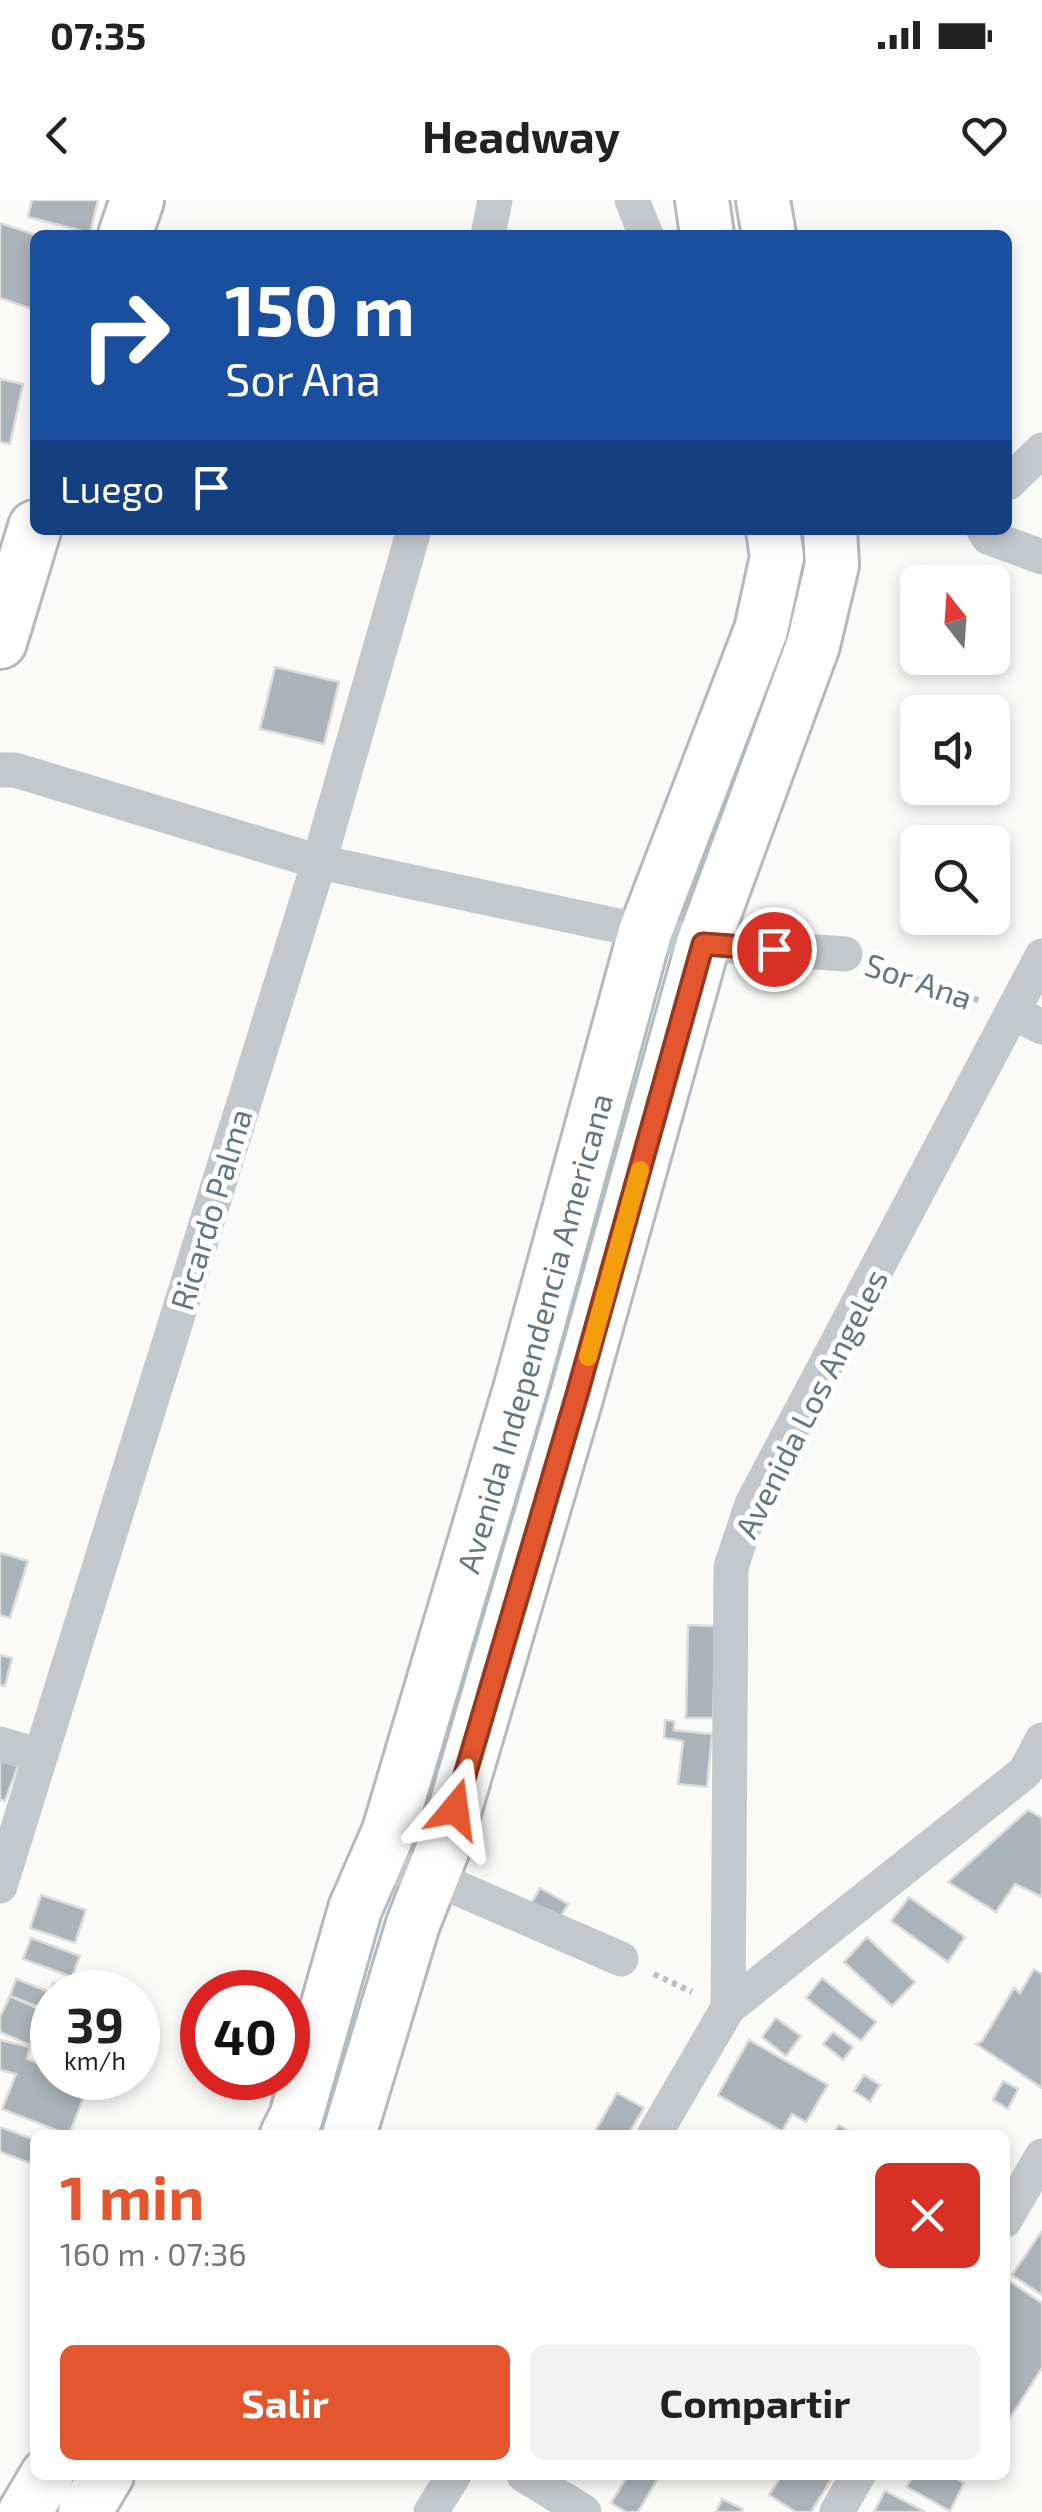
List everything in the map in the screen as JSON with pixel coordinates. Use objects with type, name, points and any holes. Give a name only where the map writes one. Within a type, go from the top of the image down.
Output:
[{"type":"street","points":[[127,230],[136,200]]},
{"type":"street","points":[[489,230],[495,200]]},
{"type":"street","points":[[632,200],[644,230]]},
{"type":"street","points":[[702,200],[705,230]]},
{"type":"street","points":[[762,200],[768,230]]},
{"type":"street","points":[[1012,479],[1042,450]]},
{"type":"street","points":[[0,642],[33,535]]},
{"type":"street","name":"Ricardo Palma","points":[[0,1886],[319,862],[413,535]]},
{"type":"street","name":"Avenida Independencia Americana","points":[[289,2130],[296,2117],[355,1909],[376,1862],[522,1386],[645,932],[761,630],[777,557],[774,535]]},
{"type":"street","name":"Avenida Independencia Americana","points":[[350,2130],[432,1878],[576,1398],[703,944],[814,645],[832,565],[830,535]]},
{"type":"street","points":[[987,535],[1042,558]]},
{"type":"street","name":"Sor Ana","points":[[0,770],[15,770],[319,862],[703,944],[845,954]]},
{"type":"street","name":"Avenida Los Angeles","points":[[728,2008],[730,1567],[752,1504],[1028,1020],[1042,956]]},
{"type":"street","points":[[657,2130],[728,2008],[1034,1776],[1042,1740]]},
{"type":"street","points":[[0,1744],[40,1756]]},
{"type":"street","points":[[376,1862],[432,1878],[621,1960]]},
{"type":"street","points":[[1010,2211],[1042,2156]]},
{"type":"street","points":[[25,2512],[44,2480]]},
{"type":"street","points":[[85,2512],[104,2480]]},
{"type":"street","points":[[430,2512],[451,2480]]},
{"type":"street","points":[[532,2480],[584,2512]]},
{"type":"street","points":[[837,2512],[855,2480]]},
{"type":"path","name":"Sor Ana","points":[[845,954],[1028,1020]]},
{"type":"path","points":[[621,1960],[728,2008]]},
{"type":"building","points":[[32,200],[98,200],[91,230],[28,217]]},
{"type":"building","points":[[0,223],[30,233],[30,308],[0,298]]},
{"type":"building","points":[[0,379],[23,384],[10,444],[0,442]]},
{"type":"building","points":[[275,667],[339,682],[324,744],[260,729]]},
{"type":"building","points":[[0,1553],[28,1561],[10,1618],[0,1615]]},
{"type":"building","points":[[688,1625],[716,1626],[713,1718],[686,1718]]},
{"type":"building","points":[[0,1655],[12,1658],[5,1686],[0,1685]]},
{"type":"building","points":[[665,1720],[674,1721],[674,1730],[712,1734],[707,1787],[678,1784],[683,1741],[664,1738]]},
{"type":"building","points":[[0,1759],[18,1765],[5,1801],[0,1800]]},
{"type":"building","points":[[1028,1810],[1042,1818],[1042,1897],[1015,1884],[996,1912],[948,1882]]},
{"type":"building","points":[[540,1888],[568,1904],[554,1928],[526,1912]]},
{"type":"building","points":[[41,1895],[86,1910],[75,1943],[30,1928]]},
{"type":"building","points":[[909,1897],[965,1937],[948,1962],[891,1921]]},
{"type":"building","points":[[867,1937],[915,1982],[892,2006],[844,1962]]},
{"type":"building","points":[[31,1938],[80,1956],[75,1970],[53,1970],[23,1959]]},
{"type":"building","points":[[1034,1969],[1042,1974],[1042,2088],[976,2044],[982,2041],[1014,1988],[1020,1993]]},
{"type":"building","points":[[822,1978],[876,2022],[861,2041],[806,1998]]},
{"type":"building","points":[[16,1979],[30,1984],[30,2004],[10,1996]]},
{"type":"building","points":[[10,1996],[30,2005],[30,2045],[0,2032],[0,2017]]},
{"type":"building","points":[[776,2018],[801,2036],[786,2056],[762,2037]]},
{"type":"building","points":[[833,2032],[853,2047],[843,2060],[823,2044]]},
{"type":"building","points":[[0,2040],[30,2047],[30,2100],[82,2100],[71,2130],[56,2130],[2,2109],[16,2074],[0,2070]]},
{"type":"building","points":[[749,2040],[828,2085],[806,2122],[792,2114],[783,2130],[718,2095]]},
{"type":"building","points":[[864,2075],[880,2085],[870,2102],[854,2091]]},
{"type":"building","points":[[1003,2081],[1018,2089],[1008,2109],[993,2100]]},
{"type":"building","points":[[617,2093],[644,2108],[631,2130],[596,2130]]},
{"type":"building","points":[[0,2127],[30,2138],[30,2163],[0,2152]]},
{"type":"building","points":[[1042,2233],[1042,2295],[1012,2275]]},
{"type":"building","points":[[1010,2282],[1042,2303],[1042,2368],[1010,2418]]},
{"type":"building","points":[[625,2480],[657,2480],[638,2512],[626,2512],[611,2503]]},
{"type":"building","points":[[779,2480],[831,2480],[811,2512],[796,2512],[769,2495]]},
{"type":"building","points":[[910,2480],[964,2483],[950,2511],[907,2487]]},
{"type":"building","points":[[885,2491],[924,2511],[874,2512]]},
{"type":"building","points":[[722,2499],[743,2509],[716,2512]]},
{"type":"slow traffic","points":[[588,1357],[640,1170]]},
{"type":"route","points":[[455,1809],[576,1398],[703,944],[774,949]]}]
